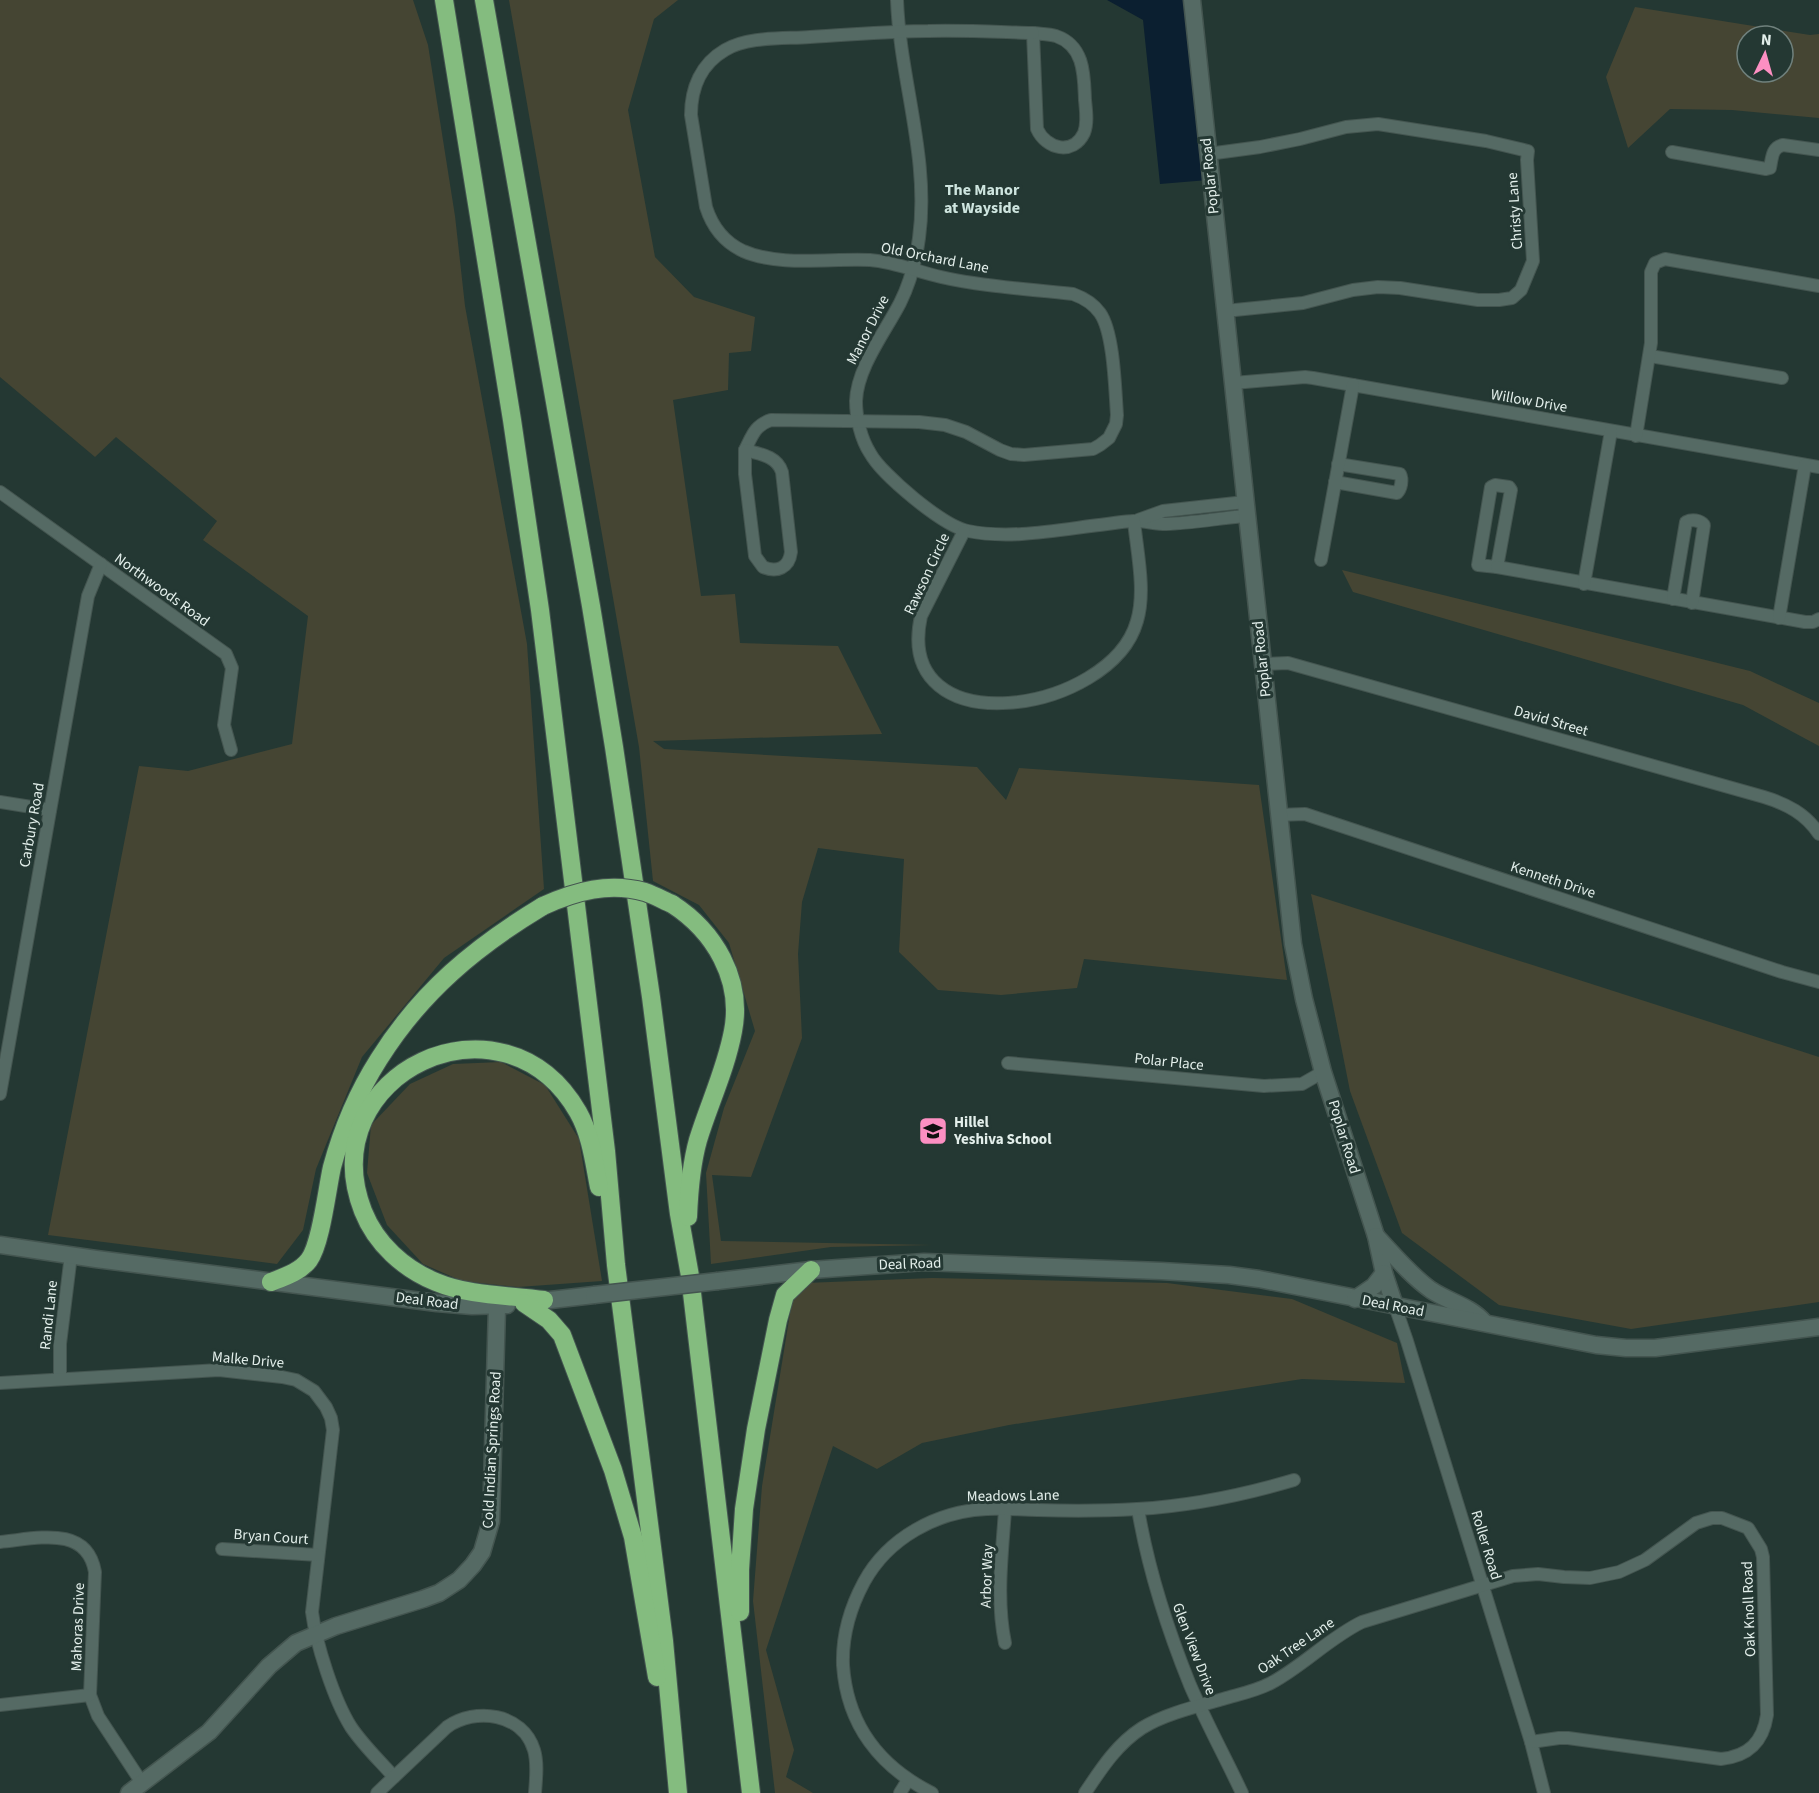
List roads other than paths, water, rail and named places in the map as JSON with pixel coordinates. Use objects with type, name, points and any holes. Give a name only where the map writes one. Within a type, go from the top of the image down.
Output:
[{"type":"highway","points":[[444,0],[540,610],[604,1139],[616,1264],[664,1641],[678,1793]]},
{"type":"highway","points":[[484,0],[614,747],[687,1254],[751,1793]]},
{"type":"highway","points":[[271,1282],[292,1273],[312,1255],[342,1135],[368,1077],[399,1029],[426,996],[471,955],[500,933],[543,906],[565,896],[600,887],[646,892],[688,914],[716,947],[728,972],[735,1005],[735,1020],[730,1043],[698,1141],[693,1167],[687,1254]]},
{"type":"highway","points":[[544,1300],[473,1292],[436,1282],[400,1261],[377,1238],[368,1224],[355,1188],[356,1149],[359,1137],[368,1112],[382,1092],[413,1065],[451,1051],[480,1049],[518,1058],[537,1067],[556,1082],[578,1112],[588,1136],[608,1236],[616,1264]]},
{"type":"highway","points":[[737,1667],[741,1537],[756,1429],[782,1301],[796,1283],[811,1270]]},
{"type":"highway","points":[[524,1303],[549,1320],[562,1335],[624,1504],[637,1557],[678,1793]]},
{"type":"street","name":"Manor Drive","points":[[897,0],[899,32],[920,164],[922,194],[919,238],[912,269],[901,301],[861,376],[856,403],[863,441],[871,455],[880,468],[933,513],[964,531],[1002,535],[1134,521],[1164,524],[1246,509]]},
{"type":"street","name":"Poplar Road","points":[[1192,0],[1293,945],[1304,999],[1323,1071],[1376,1236],[1384,1273],[1395,1306]]},
{"type":"street","name":"Old Orchard Lane","points":[[746,450],[771,457],[782,472],[791,552],[787,564],[776,570],[763,567],[755,556],[745,474],[746,450],[754,431],[758,426],[771,420],[919,422],[945,425],[966,432],[1000,450],[1024,455],[1093,449],[1109,438],[1116,424],[1117,415],[1108,333],[1101,314],[1083,298],[1073,294],[964,281],[871,260],[805,261],[762,257],[737,248],[720,234],[706,207],[691,115],[693,92],[703,70],[714,57],[735,45],[750,41],[929,31],[1033,33],[1055,36],[1073,48],[1084,68],[1086,126],[1081,138],[1070,146],[1055,147],[1048,144],[1042,139],[1037,129],[1033,33]]},
{"type":"street","name":"Christy Lane","points":[[1208,154],[1300,139],[1346,126],[1371,124],[1486,141],[1528,151],[1533,261],[1521,290],[1512,298],[1478,300],[1378,286],[1303,303],[1225,311]]},
{"type":"street","points":[[1672,152],[1766,169],[1770,168],[1774,150],[1778,146],[1819,150]]},
{"type":"street","points":[[1636,436],[1650,356],[1651,272],[1655,263],[1665,259],[1819,286]]},
{"type":"street","points":[[1650,356],[1782,378]]},
{"type":"street","name":"Willow Drive","points":[[1233,384],[1305,377],[1819,467]]},
{"type":"street","points":[[1321,560],[1353,385]]},
{"type":"street","points":[[1584,584],[1611,431]]},
{"type":"street","points":[[1335,482],[1397,493],[1400,490],[1400,474],[1338,464]]},
{"type":"street","points":[[1779,618],[1805,465]]},
{"type":"street","points":[[1497,567],[1510,490],[1509,487],[1495,484],[1491,487],[1478,565],[1779,618],[1805,622],[1819,619]]},
{"type":"street","name":"Northwoods Road","points":[[0,492],[226,654],[232,673],[224,725],[231,750]]},
{"type":"street","points":[[1673,599],[1686,522],[1690,520],[1701,522],[1704,525],[1692,603]]},
{"type":"street","name":"Rawson Circle","points":[[964,531],[921,616],[919,649],[928,672],[945,690],[970,701],[1001,703],[1045,697],[1071,687],[1101,669],[1123,649],[1134,629],[1141,606],[1134,521]]},
{"type":"street","name":"Carbury Road","points":[[0,1094],[88,596],[101,564]]},
{"type":"street","name":"David Street","points":[[1263,664],[1288,663],[1764,796],[1800,813],[1819,834]]},
{"type":"street","points":[[0,802],[50,810]]},
{"type":"street","name":"Kenneth Drive","points":[[1278,815],[1305,814],[1782,972],[1819,982]]},
{"type":"street","name":"Polar Place","points":[[1008,1063],[1264,1086],[1302,1084],[1323,1071]]},
{"type":"street","points":[[1376,1236],[1416,1278],[1432,1290],[1476,1312],[1486,1324]]},
{"type":"street","name":"Deal Road","points":[[0,1245],[437,1303],[497,1307],[811,1270],[924,1262],[1161,1271],[1249,1278],[1596,1345],[1626,1348],[1655,1348],[1819,1327]]},
{"type":"street","name":"Randi Lane","points":[[60,1379],[60,1344],[71,1255]]},
{"type":"street","points":[[1355,1299],[1374,1286],[1384,1273]]},
{"type":"street","name":"Roller Road","points":[[1395,1306],[1531,1742],[1544,1793]]},
{"type":"street","name":"Cold Indian Springs Road","points":[[136,1788],[209,1732],[282,1654],[296,1643],[316,1633],[439,1593],[459,1580],[473,1565],[482,1552],[491,1521],[497,1307]]},
{"type":"street","name":"Malke Drive","points":[[0,1383],[219,1370],[282,1377],[308,1386],[326,1407],[333,1430],[312,1612],[316,1633],[346,1717],[357,1735],[394,1777]]},
{"type":"street","name":"Meadows Lane","points":[[932,1793],[897,1772],[872,1747],[847,1695],[843,1656],[845,1634],[854,1602],[866,1578],[897,1542],[930,1522],[966,1511],[1138,1509],[1207,1500],[1294,1480]]},
{"type":"street","name":"Glen View Drive","points":[[1138,1509],[1151,1572],[1178,1655],[1242,1793]]},
{"type":"street","name":"Arbor Way","points":[[1005,1510],[999,1598],[1005,1643]]},
{"type":"street","name":"Oak Knoll Road","points":[[1482,1585],[1526,1574],[1590,1578],[1620,1572],[1645,1560],[1696,1523],[1712,1518],[1722,1518],[1748,1528],[1761,1548],[1767,1715],[1766,1726],[1754,1747],[1734,1758],[1721,1758],[1568,1738],[1531,1742]]},
{"type":"street","name":"Mahoras Drive","points":[[0,1542],[66,1539],[76,1541],[91,1555],[95,1572],[90,1695],[98,1716],[136,1788]]},
{"type":"street","name":"Bryan Court","points":[[222,1549],[318,1555]]},
{"type":"street","name":"Oak Tree Lane","points":[[1085,1793],[1112,1754],[1138,1730],[1165,1717],[1250,1692],[1271,1683],[1362,1622],[1482,1585]]},
{"type":"street","points":[[0,1705],[90,1695]]},
{"type":"street","points":[[377,1793],[451,1724],[466,1718],[492,1716],[513,1723],[526,1734],[531,1742],[536,1760],[535,1793]]},
{"type":"street","points":[[900,1793],[908,1780]]},
{"type":"water","points":[[1107,0],[1197,0],[1208,180],[1160,184],[1143,20]]},
{"type":"place","name":"Hillel Yeshiva School","points":[[933,1131]]},
{"type":"district","name":"The Manor at Wayside","points":[[982,199]]}]
